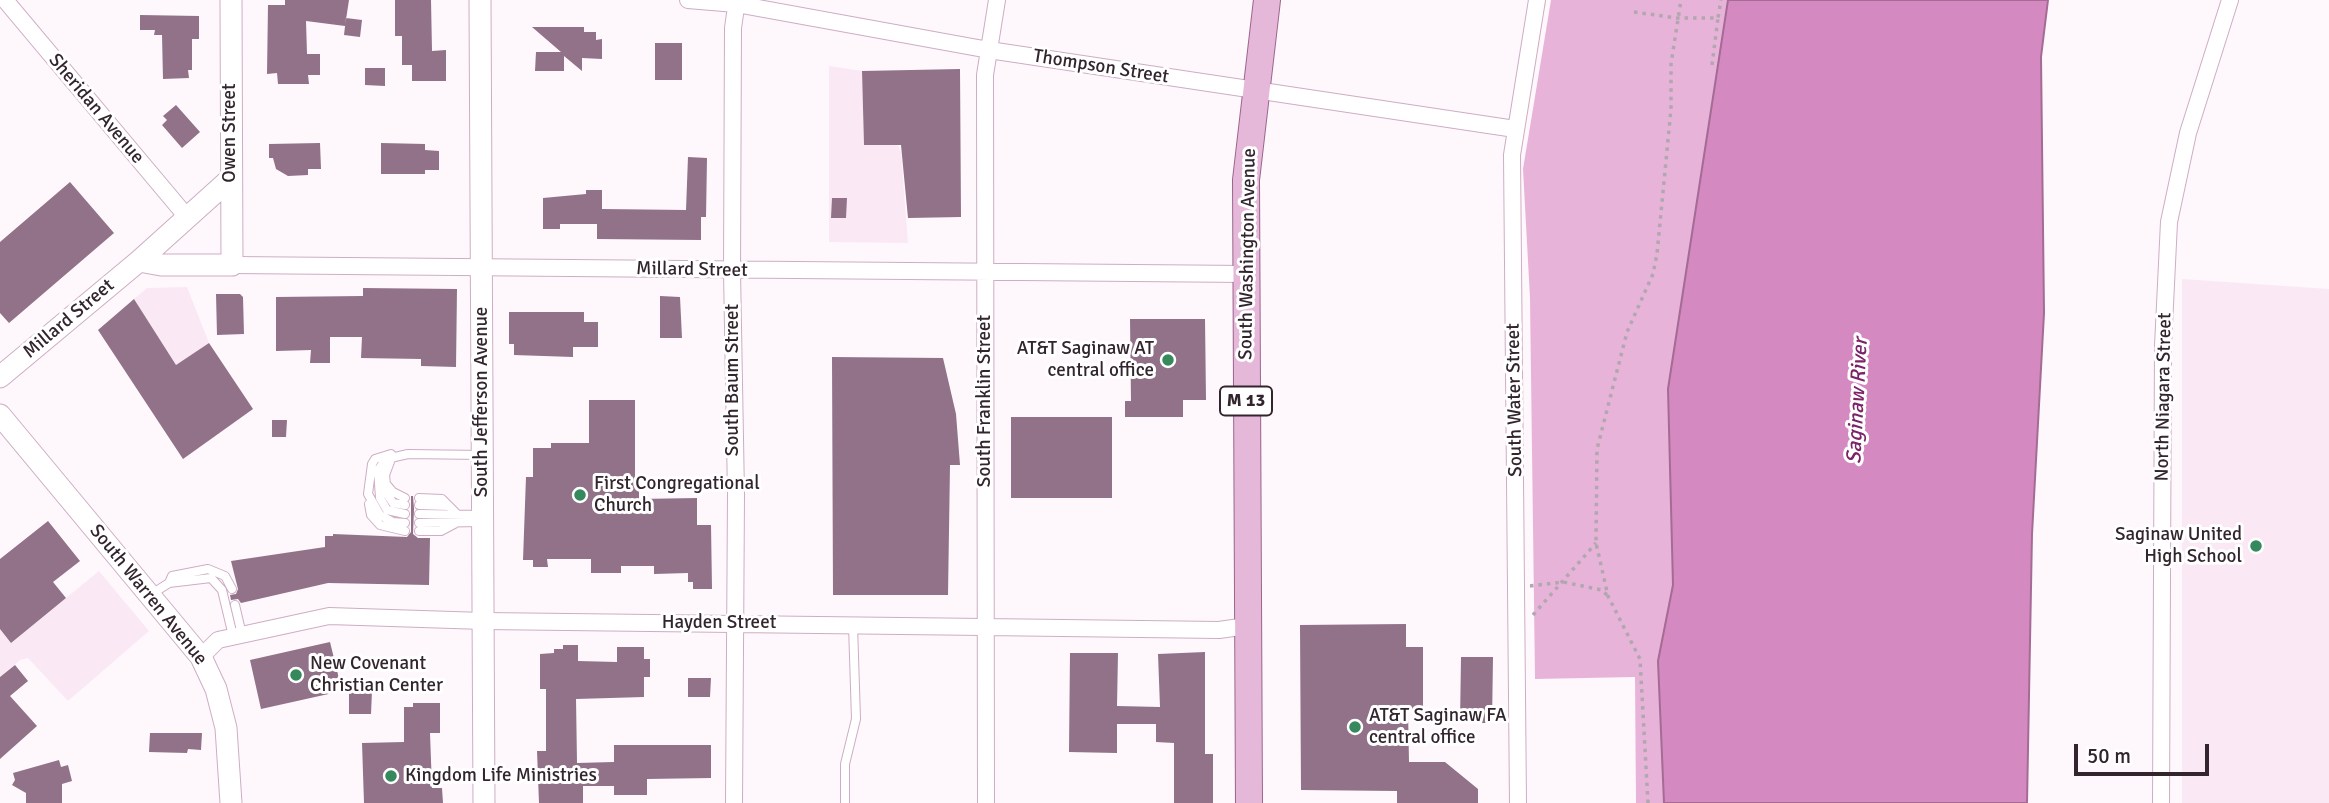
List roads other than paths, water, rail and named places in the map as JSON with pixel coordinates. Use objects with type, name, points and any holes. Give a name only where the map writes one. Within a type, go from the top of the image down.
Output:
[{"type":"main road","name":"South Washington Avenue","points":[[1250,803],[1246,180],[1254,91],[1267,0]]},
{"type":"street","name":"Sheridan Avenue","points":[[5,0],[187,217]]},
{"type":"street","name":"Owen Street","points":[[231,0],[229,180],[232,265]]},
{"type":"street","name":"South Jefferson Avenue","points":[[480,0],[484,803]]},
{"type":"street","name":"Thompson Street","points":[[688,0],[736,2],[989,50],[1515,130]]},
{"type":"street","name":"South Franklin Street","points":[[986,803],[985,75],[997,0]]},
{"type":"street","name":"South Water Street","points":[[1518,803],[1512,155],[1537,0]]},
{"type":"street","name":"North Niagara Street","points":[[2161,803],[2163,346],[2169,222],[2188,133],[2230,0]]},
{"type":"street","name":"South Baum Street","points":[[734,803],[737,623],[732,271],[733,28],[736,2]]},
{"type":"street","name":"Millard Street","points":[[0,377],[229,180]]},
{"type":"street","name":"Millard Street","points":[[138,261],[161,265],[1246,274]]},
{"type":"street","name":"South Warren Avenue","points":[[0,415],[201,657],[216,689],[226,728],[231,803]]},
{"type":"street","name":"Hayden Street","points":[[201,657],[218,640],[329,616],[484,621],[985,627],[1219,629],[1247,626]]},
{"type":"lane","points":[[405,514],[393,522],[380,515],[368,494],[369,472],[375,460],[389,454],[482,455]]},
{"type":"lane","points":[[405,514],[385,508],[378,490],[380,467],[386,459],[408,454]]},
{"type":"lane","points":[[396,455],[388,464],[385,479],[390,500],[405,514]]},
{"type":"lane","points":[[419,514],[449,506],[458,519]]},
{"type":"lane","points":[[419,514],[441,531],[458,519]]},
{"type":"lane","points":[[419,514],[458,519],[483,518]]},
{"type":"lane","points":[[169,583],[172,576],[208,569],[223,574],[232,589]]},
{"type":"lane","points":[[150,595],[169,583],[206,576],[217,582],[222,590],[237,636]]},
{"type":"lane","points":[[235,604],[237,636]]},
{"type":"lane","points":[[845,803],[845,764],[856,719],[853,624]]},
{"type":"water","name":"Saginaw River","points":[[1728,0],[2048,0],[2041,57],[2044,313],[2032,534],[2027,803],[1664,803],[1658,661],[1673,585],[1668,389]]},
{"type":"place","name":"AT&T Saginaw AT central office","points":[[1168,360]]},
{"type":"place","name":"First Congregational Church","points":[[580,495]]},
{"type":"place","name":"Saginaw United High School","points":[[2256,546]]},
{"type":"place","name":"New Covenant Christian Center","points":[[296,675]]},
{"type":"place","name":"AT&T Saginaw FA central office","points":[[1355,727]]},
{"type":"place","name":"Kingdom Life Ministries","points":[[391,776]]}]
